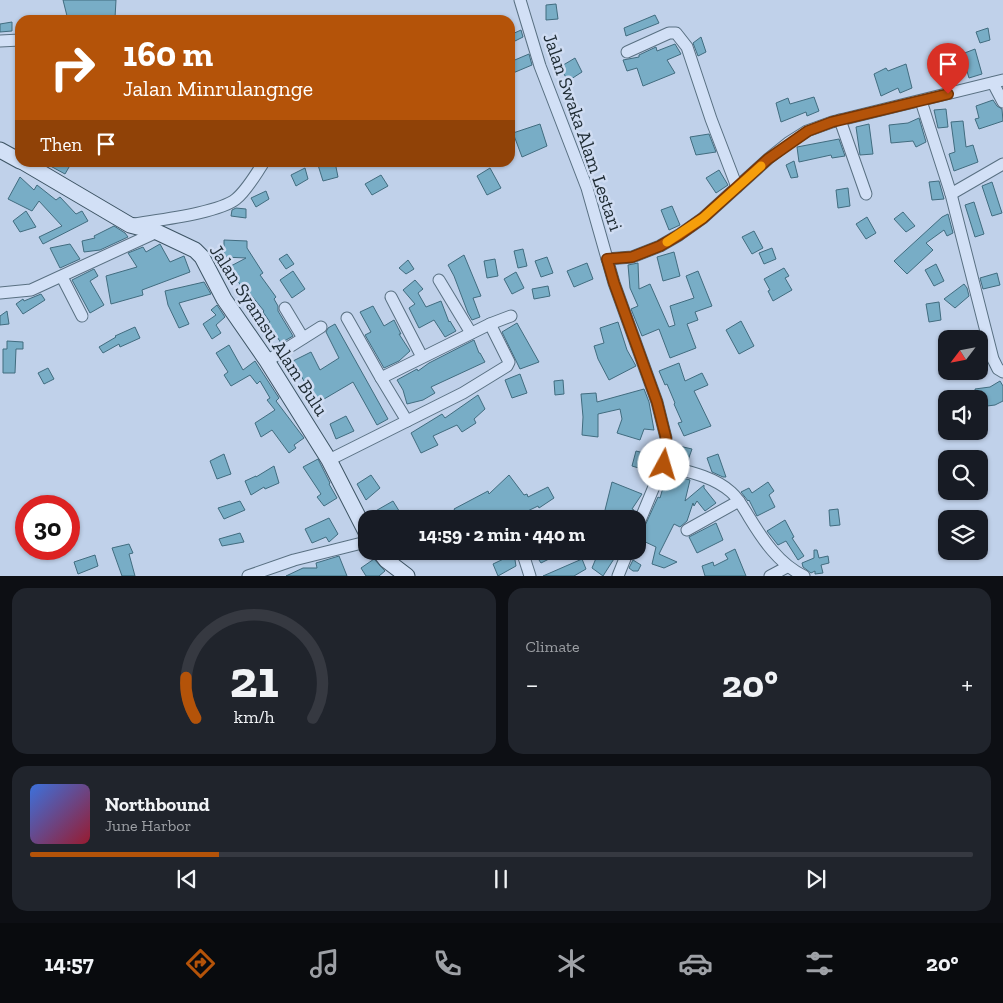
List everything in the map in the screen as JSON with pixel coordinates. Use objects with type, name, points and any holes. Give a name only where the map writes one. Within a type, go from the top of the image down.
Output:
[{"type":"street","name":"Jalan Swaka Alam Lestari","points":[[520,0],[540,66],[587,188],[614,283],[659,411],[666,438],[664,465],[645,510]]},
{"type":"street","points":[[627,52],[669,33],[676,33],[682,38],[687,47],[711,119],[737,187]]},
{"type":"street","points":[[0,41],[15,40]]},
{"type":"street","points":[[607,259],[632,257],[666,243],[703,218],[788,143],[808,131],[840,120],[998,81],[1003,102]]},
{"type":"street","points":[[921,101],[951,194],[993,359],[998,369],[1003,372]]},
{"type":"street","points":[[840,120],[866,194]]},
{"type":"street","name":"Jalan Syamsu Alam Bulu","points":[[0,150],[15,159]]},
{"type":"street","points":[[951,194],[1003,164]]},
{"type":"street","name":"Jalan Syamsu Alam Bulu","points":[[30,167],[130,224],[158,232],[195,250],[202,258],[224,299],[267,361],[329,460],[358,516]]},
{"type":"street","points":[[130,224],[172,218],[225,206],[236,199],[260,167]]},
{"type":"street","points":[[0,294],[23,292],[62,277],[158,232]]},
{"type":"street","points":[[62,277],[82,316]]},
{"type":"street","points":[[438,280],[471,333]]},
{"type":"street","points":[[391,298],[422,357]]},
{"type":"street","points":[[285,308],[303,338]]},
{"type":"street","points":[[381,378],[471,333],[511,316]]},
{"type":"street","points":[[347,318],[407,421]]},
{"type":"street","points":[[329,460],[463,393],[507,366],[509,362],[490,324]]},
{"type":"street","points":[[267,361],[321,327]]},
{"type":"street","points":[[664,465],[711,480],[731,492],[739,501],[758,532],[787,567],[804,576]]},
{"type":"street","points":[[687,530],[739,501]]},
{"type":"street","points":[[248,576],[294,560],[358,544]]},
{"type":"street","points":[[386,560],[407,576]]},
{"type":"street","points":[[525,560],[530,576]]},
{"type":"street","points":[[618,576],[624,560]]},
{"type":"street","points":[[770,576],[787,567]]},
{"type":"building","points":[[63,0],[116,0],[115,15],[67,15]]},
{"type":"building","points":[[556,4],[558,19],[546,20],[546,5]]},
{"type":"building","points":[[655,15],[659,23],[626,36],[624,28]]},
{"type":"building","points":[[12,22],[12,31],[0,32],[0,24]]},
{"type":"building","points":[[988,28],[990,40],[980,43],[976,32]]},
{"type":"building","points":[[521,30],[523,37],[515,41],[515,33]]},
{"type":"building","points":[[701,37],[706,52],[698,56],[693,43]]},
{"type":"building","points":[[675,44],[681,54],[667,60],[675,73],[643,86],[637,68],[627,71],[623,60],[639,57],[639,55],[656,47],[657,51]]},
{"type":"building","points":[[975,49],[982,74],[969,78],[962,54]]},
{"type":"building","points":[[529,54],[532,65],[515,72],[515,60]]},
{"type":"building","points":[[575,58],[582,72],[568,81],[560,67]]},
{"type":"building","points":[[946,62],[953,75],[945,81],[935,67]]},
{"type":"building","points":[[906,64],[912,88],[900,93],[898,88],[881,96],[874,74],[886,68],[888,71]]},
{"type":"building","points":[[814,97],[819,111],[807,116],[806,112],[781,122],[776,103],[788,98],[790,104]]},
{"type":"building","points":[[993,100],[1002,109],[1003,121],[979,129],[975,119],[979,118],[976,106]]},
{"type":"building","points":[[946,109],[948,127],[938,128],[934,110]]},
{"type":"building","points":[[919,118],[926,142],[916,147],[913,141],[891,143],[889,125],[908,123]]},
{"type":"building","points":[[963,121],[966,147],[973,145],[978,162],[954,171],[949,154],[955,152],[951,122]]},
{"type":"building","points":[[540,124],[547,146],[522,157],[515,138],[515,132]]},
{"type":"building","points":[[869,124],[873,154],[860,155],[856,127]]},
{"type":"building","points":[[709,134],[716,152],[696,155],[690,137]]},
{"type":"building","points":[[839,139],[845,156],[832,158],[831,155],[799,162],[797,147]]},
{"type":"building","points":[[794,161],[798,177],[791,178],[786,165]]},
{"type":"building","points":[[52,167],[69,167],[65,174]]},
{"type":"building","points":[[319,167],[336,167],[338,177],[323,181]]},
{"type":"building","points":[[305,168],[308,179],[296,186],[291,175]]},
{"type":"building","points":[[490,168],[501,188],[487,195],[477,176]]},
{"type":"building","points":[[719,170],[728,185],[716,193],[706,178]]},
{"type":"building","points":[[381,175],[388,186],[372,195],[365,184]]},
{"type":"building","points":[[20,177],[34,190],[37,185],[56,200],[60,197],[76,214],[82,211],[88,221],[43,244],[39,237],[62,226],[39,201],[32,211],[8,199]]},
{"type":"building","points":[[939,181],[944,199],[932,200],[929,182]]},
{"type":"building","points":[[992,182],[1002,213],[992,216],[982,186]]},
{"type":"building","points":[[848,188],[850,206],[838,208],[836,190]]},
{"type":"building","points":[[266,191],[269,199],[256,207],[251,198]]},
{"type":"building","points":[[974,202],[984,234],[975,237],[965,205]]},
{"type":"building","points":[[672,206],[680,225],[669,230],[661,210]]},
{"type":"building","points":[[236,208],[246,209],[246,218],[231,216],[232,210]]},
{"type":"building","points":[[26,211],[36,227],[20,232],[13,221]]},
{"type":"building","points":[[903,212],[915,226],[906,232],[894,219]]},
{"type":"building","points":[[948,214],[953,233],[947,236],[944,230],[926,243],[933,250],[907,274],[894,261],[942,217]]},
{"type":"building","points":[[867,217],[876,233],[866,239],[856,224]]},
{"type":"building","points":[[114,226],[128,237],[100,250],[84,252],[82,241],[95,238],[94,236]]},
{"type":"building","points":[[754,231],[763,248],[752,254],[742,237]]},
{"type":"building","points":[[224,240],[247,241],[247,248],[263,273],[260,275],[276,297],[274,299],[278,306],[278,311],[293,336],[281,343],[268,323],[270,322],[264,311],[243,285],[241,286],[229,267],[246,258],[224,257]]},
{"type":"building","points":[[70,244],[80,259],[60,268],[50,248]]},
{"type":"building","points":[[160,244],[170,262],[184,256],[190,272],[142,290],[143,295],[111,304],[106,276],[137,267],[128,253],[143,247],[146,252]]},
{"type":"building","points":[[772,248],[776,259],[764,264],[759,253]]},
{"type":"building","points":[[523,249],[527,266],[518,268],[514,251]]},
{"type":"building","points":[[674,252],[680,276],[663,281],[657,257]]},
{"type":"building","points":[[287,254],[294,264],[286,269],[279,259]]},
{"type":"building","points":[[464,255],[481,296],[473,298],[480,317],[472,320],[448,265]]},
{"type":"building","points":[[547,257],[553,273],[541,277],[535,261]]},
{"type":"building","points":[[495,259],[498,276],[487,278],[484,261]]},
{"type":"building","points":[[408,260],[414,269],[406,274],[399,268]]},
{"type":"building","points":[[587,263],[593,279],[574,287],[567,271]]},
{"type":"building","points":[[638,263],[639,289],[650,284],[669,327],[675,325],[670,306],[694,298],[686,276],[698,271],[712,306],[695,312],[698,320],[687,324],[696,348],[670,358],[659,329],[642,336],[631,309],[638,306],[630,288],[628,265]]},
{"type":"building","points":[[936,264],[944,281],[934,286],[925,270]]},
{"type":"building","points":[[784,268],[789,276],[785,278],[792,290],[773,301],[764,279]]},
{"type":"building","points":[[94,269],[98,276],[90,281],[104,305],[90,313],[72,280]]},
{"type":"building","points":[[293,271],[305,289],[292,298],[280,280]]},
{"type":"building","points":[[516,272],[524,288],[512,294],[504,279]]},
{"type":"building","points":[[997,273],[1000,285],[983,289],[980,278]]},
{"type":"building","points":[[415,280],[423,289],[418,293],[426,307],[441,301],[449,322],[456,331],[445,337],[434,320],[419,328],[409,308],[415,304],[403,290]]},
{"type":"building","points":[[204,282],[211,294],[179,303],[189,324],[179,328],[168,305],[165,291]]},
{"type":"building","points":[[964,284],[969,296],[955,308],[944,299]]},
{"type":"building","points":[[548,286],[550,296],[534,299],[532,289]]},
{"type":"building","points":[[41,294],[45,300],[23,314],[16,304],[23,299],[24,301]]},
{"type":"building","points":[[939,302],[941,320],[929,322],[926,304]]},
{"type":"building","points":[[217,305],[225,317],[216,325],[221,333],[212,339],[203,324],[216,315],[211,310]]},
{"type":"building","points":[[373,306],[384,326],[394,320],[401,334],[399,334],[410,351],[399,361],[384,368],[365,335],[371,332],[360,312]]},
{"type":"building","points":[[7,311],[9,324],[0,325],[0,316]]},
{"type":"building","points":[[741,321],[754,346],[739,354],[726,330]]},
{"type":"building","points":[[618,322],[627,350],[636,366],[609,380],[598,359],[594,346],[604,343],[600,328]]},
{"type":"building","points":[[517,323],[539,362],[520,369],[502,332]]},
{"type":"building","points":[[335,324],[388,419],[377,425],[353,382],[319,402],[300,374],[297,375],[291,362],[311,352],[320,370],[339,358],[326,332],[328,328]]},
{"type":"building","points":[[135,327],[140,338],[120,347],[119,344],[103,353],[99,347],[115,336]]},
{"type":"building","points":[[474,340],[485,362],[431,387],[435,393],[423,400],[407,404],[403,390],[397,380],[417,369],[418,371],[429,363]]},
{"type":"building","points":[[7,341],[23,342],[23,349],[16,349],[15,373],[3,373],[3,349],[7,349]]},
{"type":"building","points":[[229,345],[243,370],[255,361],[279,398],[276,401],[304,438],[294,445],[296,448],[289,453],[272,430],[261,437],[255,423],[275,410],[267,400],[270,398],[260,381],[257,384],[250,375],[231,386],[224,375],[228,372],[216,353]]},
{"type":"building","points":[[679,363],[685,381],[702,373],[708,385],[694,391],[711,426],[684,436],[678,423],[682,422],[675,403],[659,371]]},
{"type":"building","points":[[48,368],[54,379],[44,384],[38,373]]},
{"type":"building","points":[[520,374],[527,393],[512,398],[505,380]]},
{"type":"building","points":[[563,380],[564,394],[555,395],[554,381]]},
{"type":"building","points":[[1000,381],[1003,386],[1003,401],[988,406],[988,390],[975,390],[990,387]]},
{"type":"building","points":[[644,389],[649,402],[654,430],[644,429],[640,440],[617,433],[622,419],[620,409],[598,414],[598,437],[582,435],[581,394],[596,393],[597,402]]},
{"type":"building","points":[[478,395],[485,409],[474,419],[476,423],[462,432],[457,425],[433,436],[438,445],[421,453],[411,433],[442,414],[445,418]]},
{"type":"building","points":[[346,416],[354,431],[336,439],[330,424]]},
{"type":"building","points":[[679,446],[692,449],[687,463],[676,460]]},
{"type":"building","points":[[636,451],[656,456],[652,472],[632,466]]},
{"type":"building","points":[[224,454],[231,474],[217,479],[210,461]]},
{"type":"building","points":[[718,454],[726,477],[712,472],[707,458]]},
{"type":"building","points":[[318,459],[337,498],[324,506],[317,497],[321,494],[303,467]]},
{"type":"building","points":[[274,466],[279,483],[265,489],[264,487],[251,495],[245,481],[256,477]]},
{"type":"building","points":[[667,474],[690,480],[685,501],[704,485],[704,488],[716,503],[705,511],[697,501],[694,506],[693,503],[687,521],[680,527],[674,524],[659,554],[677,562],[664,568],[652,564],[656,547],[646,542],[646,524],[658,497],[660,498]]},
{"type":"building","points":[[371,475],[380,488],[366,500],[357,484]]},
{"type":"building","points":[[509,475],[524,495],[527,494],[528,497],[548,487],[554,498],[539,508],[538,506],[530,510],[454,509],[488,491],[489,494]]},
{"type":"building","points":[[612,482],[642,494],[632,509],[634,510],[605,510]]},
{"type":"building","points":[[768,482],[774,491],[769,495],[775,507],[757,516],[749,500],[741,492],[749,488],[752,493]]},
{"type":"building","points":[[240,501],[245,510],[224,519],[218,508]]},
{"type":"building","points":[[393,501],[399,510],[377,510]]},
{"type":"building","points":[[838,509],[840,525],[830,526],[829,510]]},
{"type":"building","points":[[329,518],[338,534],[329,542],[326,537],[312,543],[305,529]]},
{"type":"building","points":[[785,520],[794,537],[792,538],[804,556],[798,560],[786,541],[778,545],[767,531]]},
{"type":"building","points":[[716,523],[723,540],[697,553],[689,537]]},
{"type":"building","points":[[240,533],[244,542],[222,546],[219,539]]},
{"type":"building","points":[[129,544],[133,553],[129,554],[135,576],[122,576],[112,548]]},
{"type":"building","points":[[735,549],[746,576],[705,576],[702,566],[713,562],[714,566],[728,559],[725,554]]},
{"type":"building","points":[[814,550],[817,550],[819,558],[828,556],[829,563],[821,565],[823,573],[815,574],[815,571],[811,573],[803,567],[802,563],[814,558]]},
{"type":"building","points":[[95,555],[98,566],[78,574],[74,562]]},
{"type":"building","points":[[339,556],[347,576],[286,576],[303,568],[317,568],[316,563]]},
{"type":"building","points":[[375,560],[385,571],[379,576],[366,576],[361,568]]},
{"type":"building","points":[[501,560],[515,560],[516,566],[498,576],[493,564]]},
{"type":"building","points":[[580,560],[582,560],[586,569],[574,576],[543,576]]},
{"type":"building","points":[[595,560],[613,560],[603,576],[592,568]]},
{"type":"building","points":[[633,560],[641,565],[638,571],[633,571],[629,568]]},
{"type":"slow traffic","points":[[667,242],[703,218],[761,166]]},
{"type":"route","points":[[664,465],[666,438],[657,402],[607,259],[632,257],[660,246],[679,235],[703,218],[768,159],[788,143],[808,131],[832,122],[948,94]]}]
